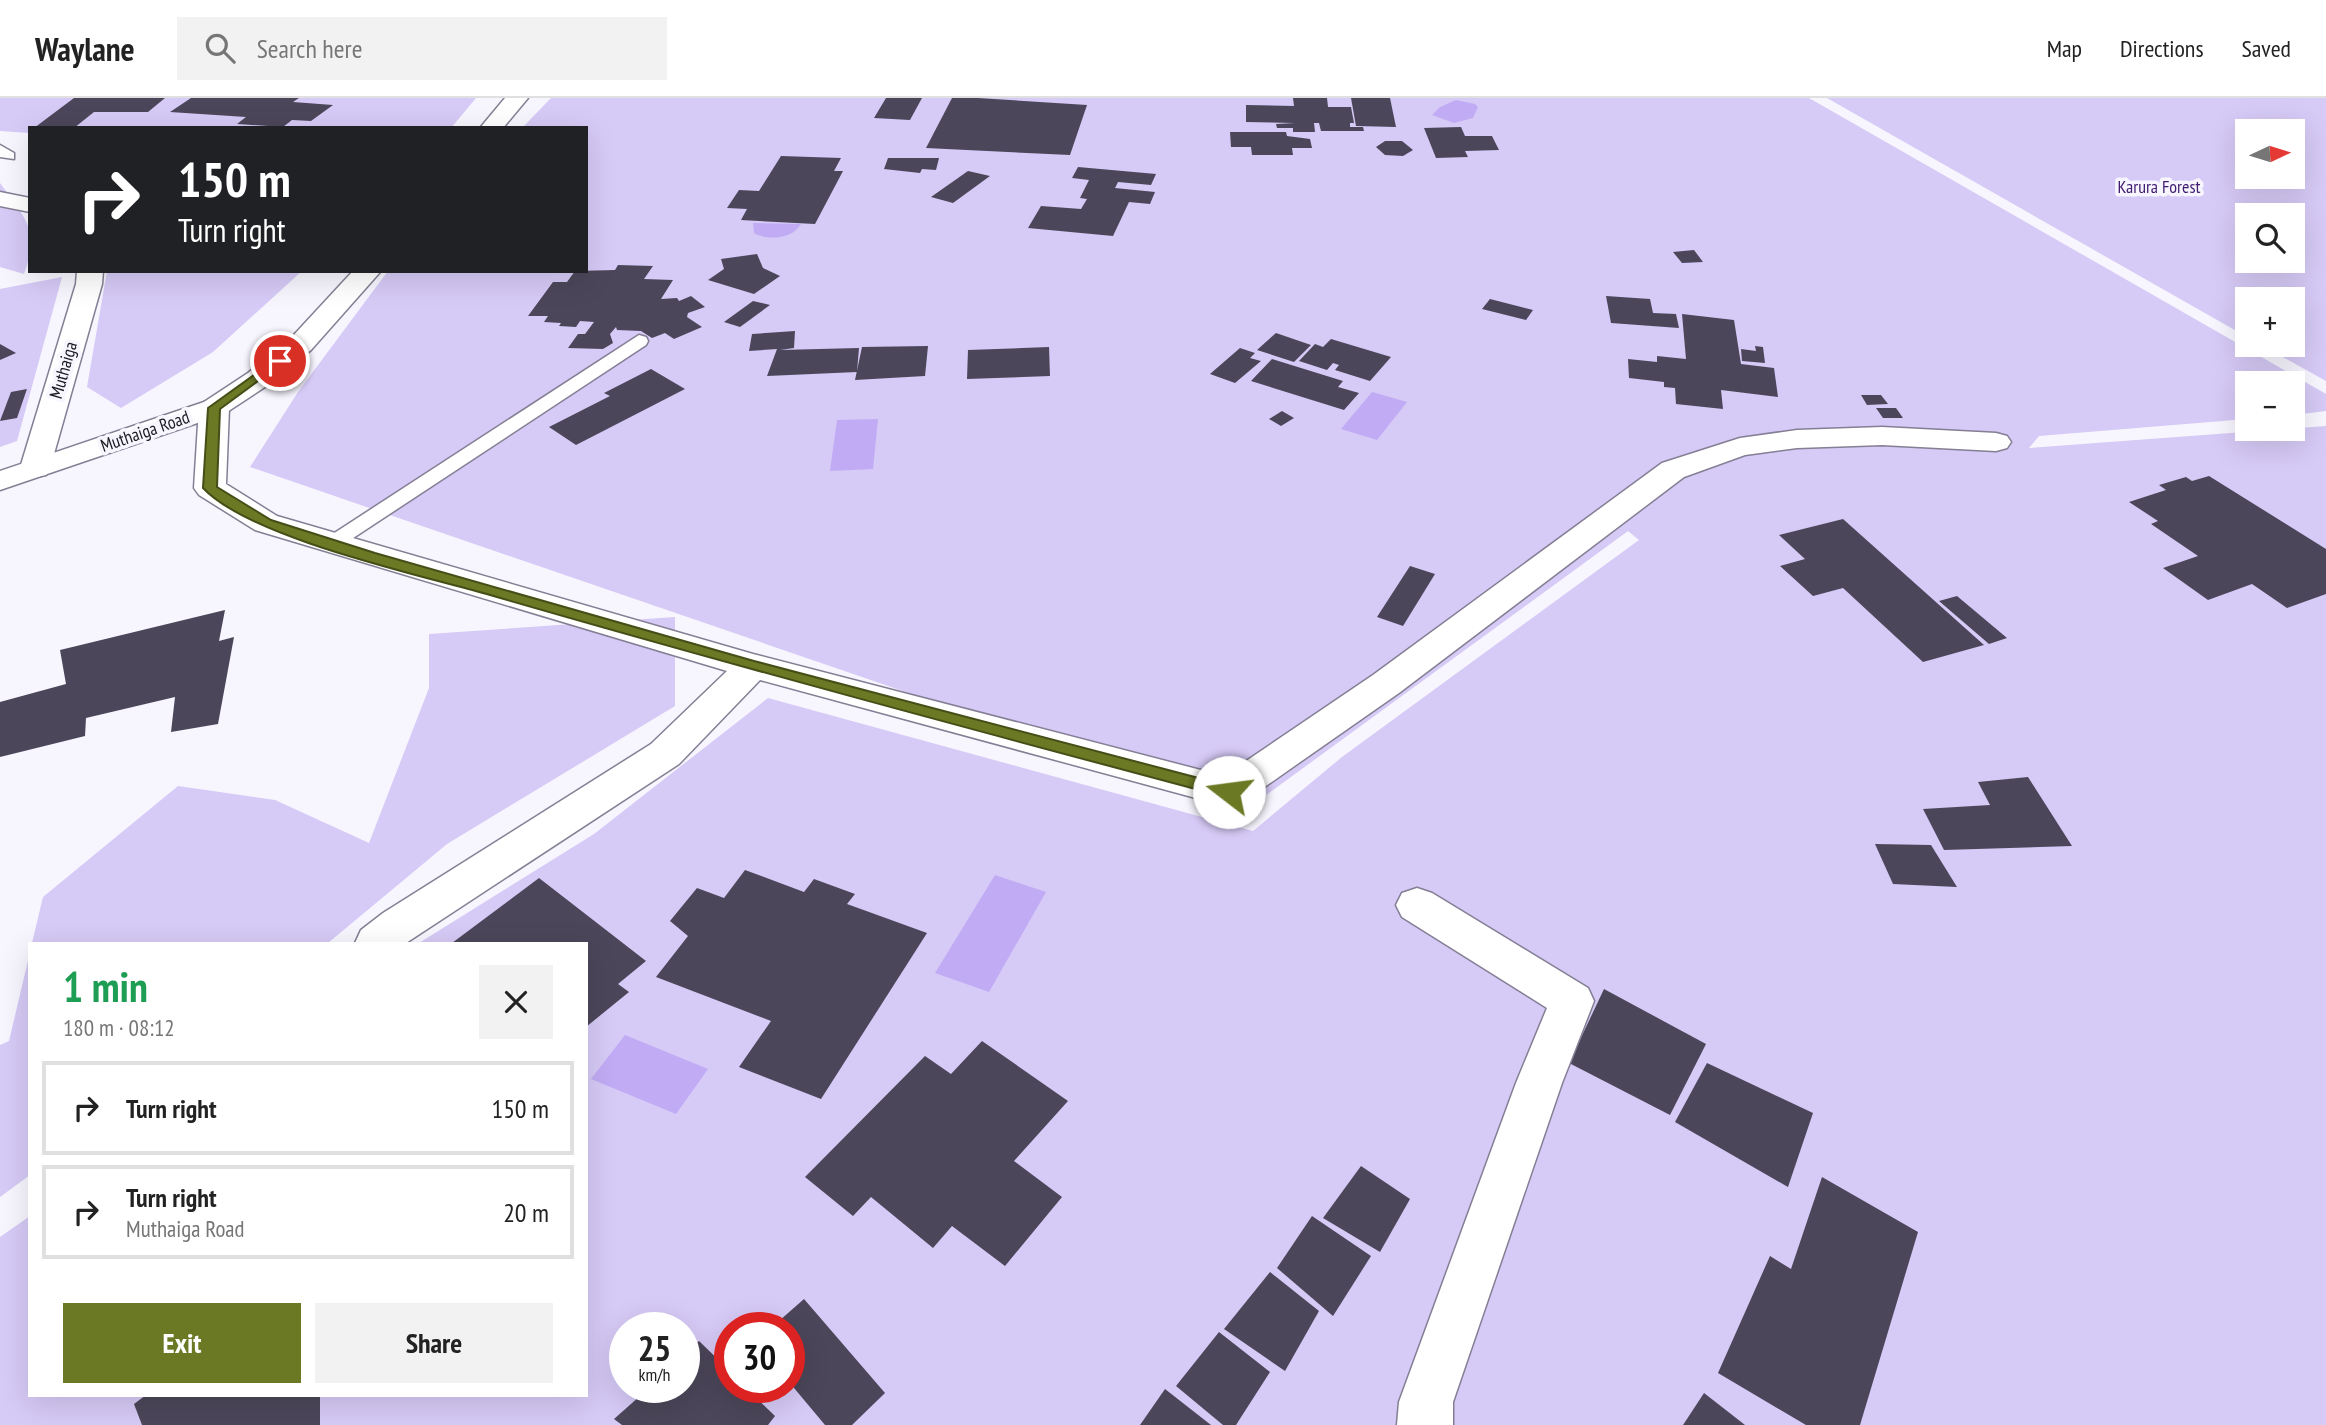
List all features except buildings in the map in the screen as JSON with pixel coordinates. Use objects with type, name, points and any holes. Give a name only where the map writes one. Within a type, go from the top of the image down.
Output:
[{"type":"street","points":[[493,126],[517,98]]},
{"type":"street","points":[[0,199],[28,205]]},
{"type":"street","name":"Muthaiga","points":[[35,468],[89,284],[90,273]]},
{"type":"street","name":"Muthaiga Road","points":[[0,481],[214,408],[258,379],[301,344],[366,273]]},
{"type":"street","points":[[214,408],[210,488],[266,523],[330,544],[753,666],[1229,792],[1386,684],[1673,470],[1740,447],[1797,439],[1882,436],[1996,442]]},
{"type":"street","points":[[377,942],[398,925],[665,754],[753,666]]},
{"type":"street","points":[[1417,905],[1572,1001],[1539,1083],[1426,1402],[1425,1425]]},
{"type":"lane","points":[[330,544],[639,341]]},
{"type":"green space","points":[[0,98],[476,98],[453,126],[28,126],[28,133],[0,131]]},
{"type":"green space","points":[[551,98],[1809,98],[2235,342],[2235,357],[2261,357],[2286,371],[2235,371],[2235,420],[2039,436],[2029,448],[2235,433],[2235,441],[2305,441],[2305,428],[2326,426],[2326,1425],[0,1425],[0,1237],[28,1217],[28,1397],[588,1397],[588,942],[421,942],[594,834],[768,698],[1253,831],[1342,757],[1639,540],[1628,531],[1247,809],[250,467],[298,392],[387,273],[588,273],[588,126],[524,126]]},
{"type":"green space","name":"Karura Forest","points":[[1827,98],[2326,98],[2326,381],[2283,357],[2305,357],[2305,287],[2235,287],[2235,330]]},
{"type":"green space","points":[[0,183],[17,205],[27,225],[28,262],[24,274],[0,267]]},
{"type":"green space","points":[[107,273],[300,273],[213,352],[121,408],[87,387]]},
{"type":"green space","points":[[62,277],[17,441],[0,447],[0,289]]},
{"type":"green space","points":[[2305,382],[2326,394],[2326,411],[2305,414]]},
{"type":"green space","points":[[675,617],[675,706],[447,844],[329,942],[32,942],[43,897],[178,786],[275,800],[369,843],[429,688],[429,634]]},
{"type":"green space","points":[[28,960],[28,1176],[0,1197],[0,1045],[9,1041]]},
{"type":"shaded area","points":[[1456,100],[1478,107],[1473,118],[1454,123],[1432,115],[1440,107]]},
{"type":"shaded area","points":[[753,223],[801,224],[786,236],[773,238],[754,233]]},
{"type":"shaded area","points":[[1372,392],[1407,402],[1377,440],[1341,429]]},
{"type":"shaded area","points":[[878,419],[873,469],[830,471],[837,420]]},
{"type":"shaded area","points":[[995,875],[1046,892],[989,992],[935,973]]},
{"type":"shaded area","points":[[625,1035],[708,1069],[676,1114],[591,1079]]},
{"type":"route","points":[[280,361],[214,408],[210,488],[266,523],[370,556],[753,666],[1229,792]]}]
